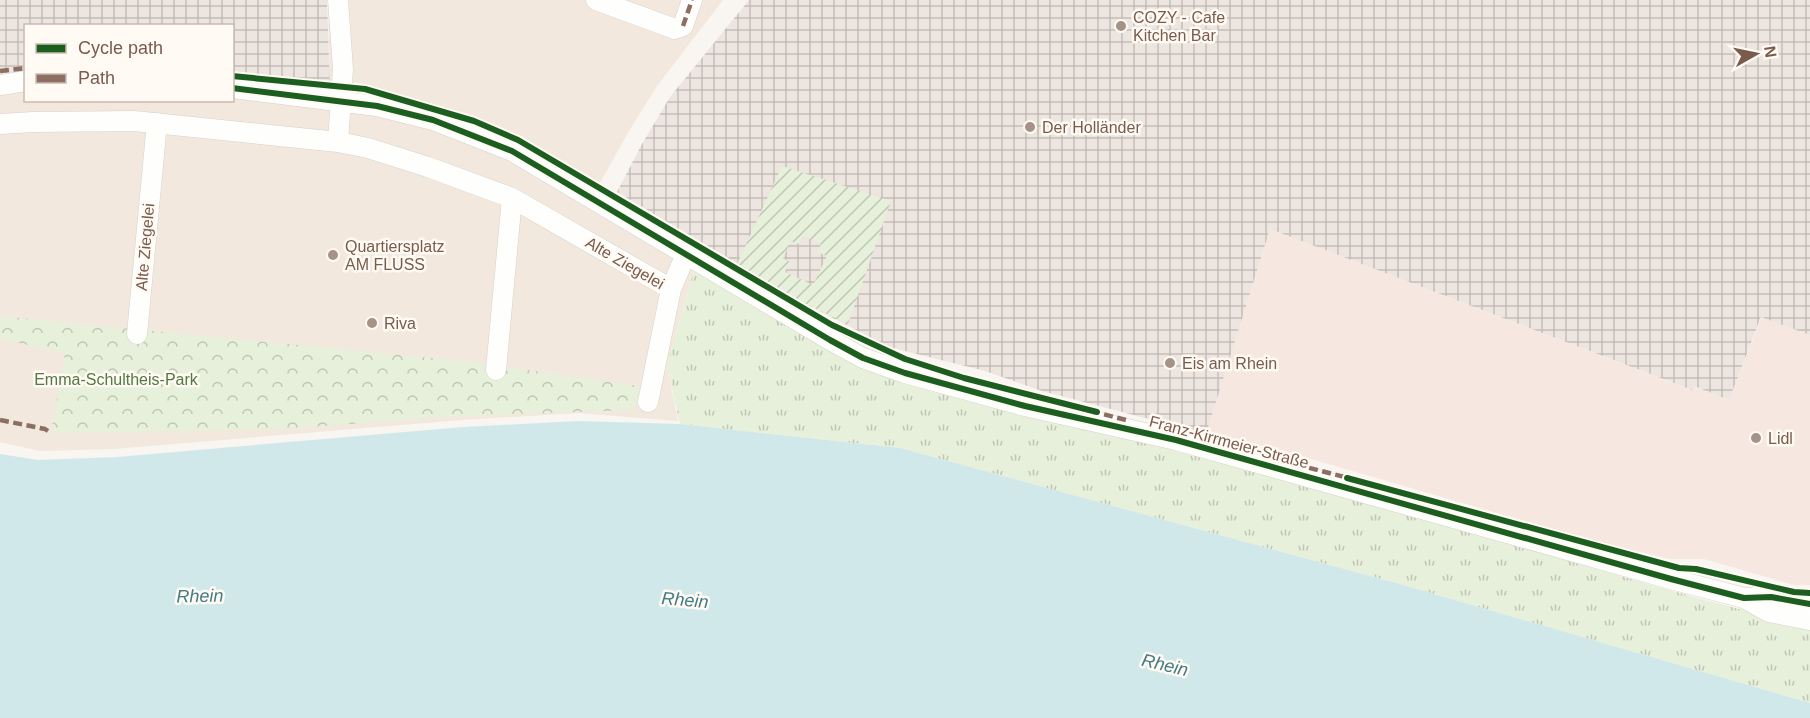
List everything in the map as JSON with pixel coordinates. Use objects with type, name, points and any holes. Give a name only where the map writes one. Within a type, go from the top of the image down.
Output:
[{"type":"street","points":[[338,0],[343,69],[338,142]]},
{"type":"street","points":[[596,0],[675,29],[683,26],[692,0]]},
{"type":"street","points":[[0,85],[24,81]]},
{"type":"street","name":"Franz-Kirrmeier-Straße","points":[[234,88],[377,106],[433,120],[512,151],[830,340],[863,358],[905,373],[1025,406],[1176,440],[1489,530],[1744,597],[1771,597],[1810,604]]},
{"type":"street","name":"Alte Ziegelei","points":[[0,124],[104,120],[157,123],[338,142],[368,148],[428,167],[512,198],[670,289],[648,402]]},
{"type":"street","name":"Alte Ziegelei","points":[[137,334],[157,123]]},
{"type":"street","points":[[496,370],[512,198]]},
{"type":"street","points":[[670,289],[686,254]]},
{"type":"street","name":"Franz-Kirrmeier-Straße","points":[[1744,597],[1769,612],[1810,620]]},
{"type":"shaded area","points":[[0,0],[327,0],[330,91],[234,80],[234,24],[24,24],[24,70],[0,74]]},
{"type":"shaded area","points":[[328,0],[723,0],[657,86],[595,192],[694,270],[667,366],[678,421],[578,413],[462,420],[114,449],[40,451],[0,442],[0,74],[24,70],[24,102],[234,102],[234,80],[330,91]]},
{"type":"shaded area","points":[[749,0],[1810,0],[1810,335],[1761,317],[1729,400],[1694,386],[1692,390],[1270,229],[1206,434],[1042,391],[985,371],[889,347],[800,301],[617,192],[670,97]]},
{"type":"shaded area","points":[[1270,229],[1691,390],[1693,386],[1729,400],[1762,317],[1810,335],[1810,585],[1794,585],[1704,559],[1670,559],[1590,540],[1280,450],[1206,434]]},
{"type":"green space","points":[[782,166],[891,201],[848,324],[800,301],[737,264]],"holes":[[[803,236],[821,244],[817,252],[827,256],[813,285],[785,272],[790,262],[783,258],[791,241],[799,244]]]},
{"type":"green space","points":[[694,270],[885,376],[907,384],[1176,449],[1701,599],[1810,626],[1810,703],[1396,583],[900,448],[680,424],[667,366]]},
{"type":"green space","name":"Emma-Schultheis-Park","points":[[0,316],[473,362],[638,386],[645,393],[632,410],[437,417],[288,429],[51,433],[65,353],[0,339]]},
{"type":"water","name":"Rhein","points":[[578,421],[680,424],[900,448],[1396,583],[1810,703],[1810,718],[0,718],[0,454],[38,460],[117,457],[463,427]]},
{"type":"marked path","points":[[683,26],[692,0]]},
{"type":"marked path","points":[[0,71],[24,68]]},
{"type":"marked path","points":[[1091,411],[1126,420]]},
{"type":"marked path","points":[[0,420],[45,429],[51,433]]},
{"type":"marked path","points":[[1283,461],[1352,479]]},
{"type":"cycle path","points":[[234,76],[365,89],[474,121],[518,140],[832,325],[905,359],[964,378],[1097,412]]},
{"type":"cycle path","points":[[234,88],[377,106],[433,120],[512,151],[830,340],[863,358],[905,373],[1025,406],[1176,440],[1744,598],[1771,597],[1810,604]]},
{"type":"cycle path","points":[[1347,478],[1679,568],[1696,569],[1794,592],[1810,593]]},
{"type":"place","name":"COZY - Cafe Kitchen Bar","points":[[1121,26]]},
{"type":"place","name":"Der Holländer","points":[[1030,127]]},
{"type":"place","name":"Quartiersplatz AM FLUSS","points":[[333,255]]},
{"type":"place","name":"Riva","points":[[372,323]]},
{"type":"place","name":"Eis am Rhein","points":[[1170,363]]},
{"type":"place","name":"Lidl","points":[[1756,438]]}]
